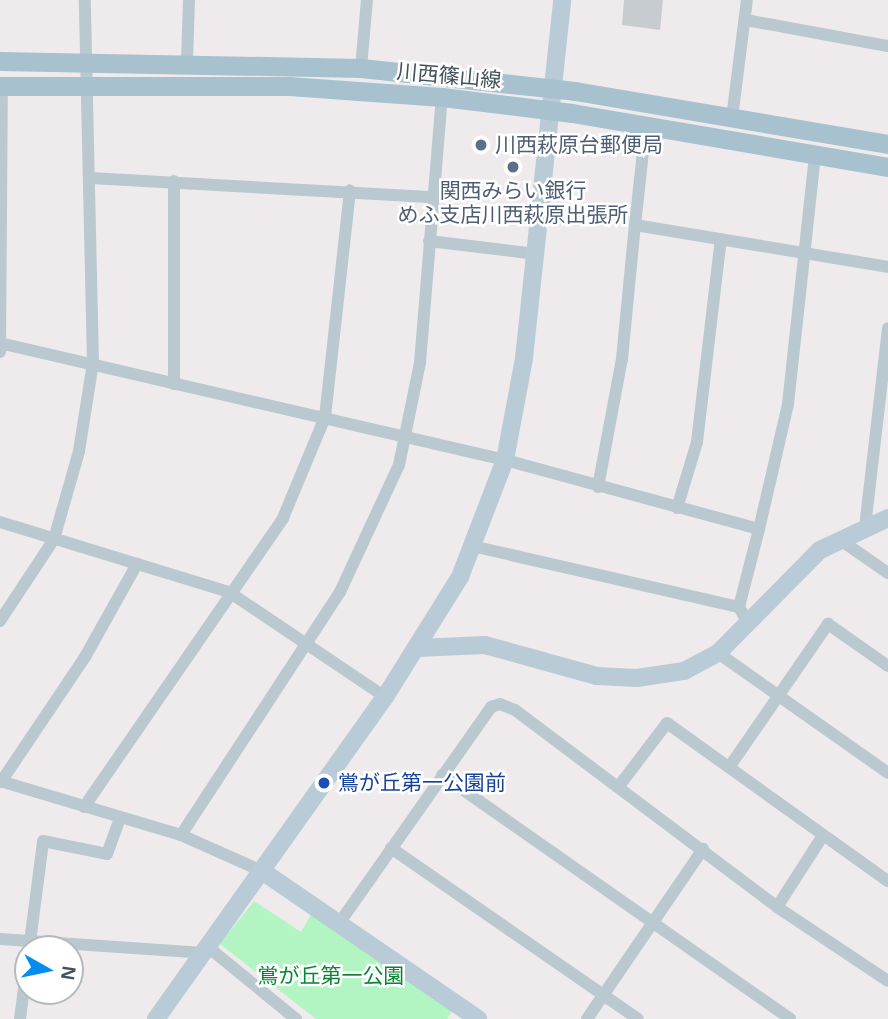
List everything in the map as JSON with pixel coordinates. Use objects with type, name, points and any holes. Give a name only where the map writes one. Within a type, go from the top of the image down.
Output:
[{"type":"main road","name":"川西篠山線","points":[[0,61],[187,61],[361,68],[551,88],[888,144]]},
{"type":"main road","name":"川西篠山線","points":[[1,86],[289,86],[442,97],[549,109],[646,124],[888,167]]},
{"type":"street","points":[[0,621],[54,539],[79,451],[93,363],[85,0]]},
{"type":"street","points":[[187,61],[189,0]]},
{"type":"street","points":[[361,68],[367,0]]},
{"type":"street","points":[[156,1019],[418,648],[472,546],[505,460],[536,254],[562,0]]},
{"type":"street","points":[[732,118],[747,0]]},
{"type":"street","points":[[746,20],[888,46]]},
{"type":"street","points":[[1,86],[1,346],[93,363],[505,460],[598,488],[759,529]]},
{"type":"street","points":[[181,835],[303,642],[340,592],[371,531],[405,438],[420,362],[442,97]]},
{"type":"street","points":[[598,488],[622,359],[646,124]]},
{"type":"street","points":[[748,623],[739,607],[788,404],[815,155]]},
{"type":"street","points":[[90,178],[350,190],[433,197]]},
{"type":"street","points":[[174,181],[174,384]]},
{"type":"street","points":[[84,807],[229,592],[283,518],[325,417],[350,190]]},
{"type":"street","points":[[635,225],[888,267]]},
{"type":"street","points":[[677,508],[697,442],[721,239]]},
{"type":"street","points":[[429,241],[536,254]]},
{"type":"street","points":[[865,527],[888,328]]},
{"type":"street","points":[[418,648],[485,645],[597,676],[637,678],[684,671],[719,653],[820,550],[888,518]]},
{"type":"street","points":[[0,522],[229,592],[385,697]]},
{"type":"street","points":[[839,539],[888,573]]},
{"type":"street","points":[[472,546],[739,607]]},
{"type":"street","points":[[137,564],[85,657],[1,782],[181,835],[262,871],[478,1019]]},
{"type":"street","points":[[730,766],[775,695],[828,624],[888,666]]},
{"type":"street","points":[[719,653],[888,773]]},
{"type":"street","points":[[340,922],[491,707],[500,704],[619,786],[777,907],[888,981]]},
{"type":"street","points":[[619,786],[667,723],[888,881]]},
{"type":"street","points":[[442,775],[790,1019]]},
{"type":"street","points":[[28,935],[43,841],[107,854],[120,818]]},
{"type":"street","points":[[777,907],[822,836]]},
{"type":"street","points":[[391,848],[638,1019]]},
{"type":"street","points":[[587,1019],[703,849]]},
{"type":"street","points":[[84,943],[206,950],[296,1019]]},
{"type":"green space","name":"鴬が丘第一公園","points":[[254,901],[301,932],[313,911],[453,1010],[447,1019],[316,1019],[220,944]]},
{"type":"building","points":[[624,0],[663,0],[660,30],[622,25]]},
{"type":"place","name":"川西萩原台郵便局","points":[[481,145]]},
{"type":"place","name":"関西みらい銀行 めふ支店川西萩原出張所","points":[[513,167]]},
{"type":"place","name":"鴬が丘第一公園前","points":[[324,783]]}]
